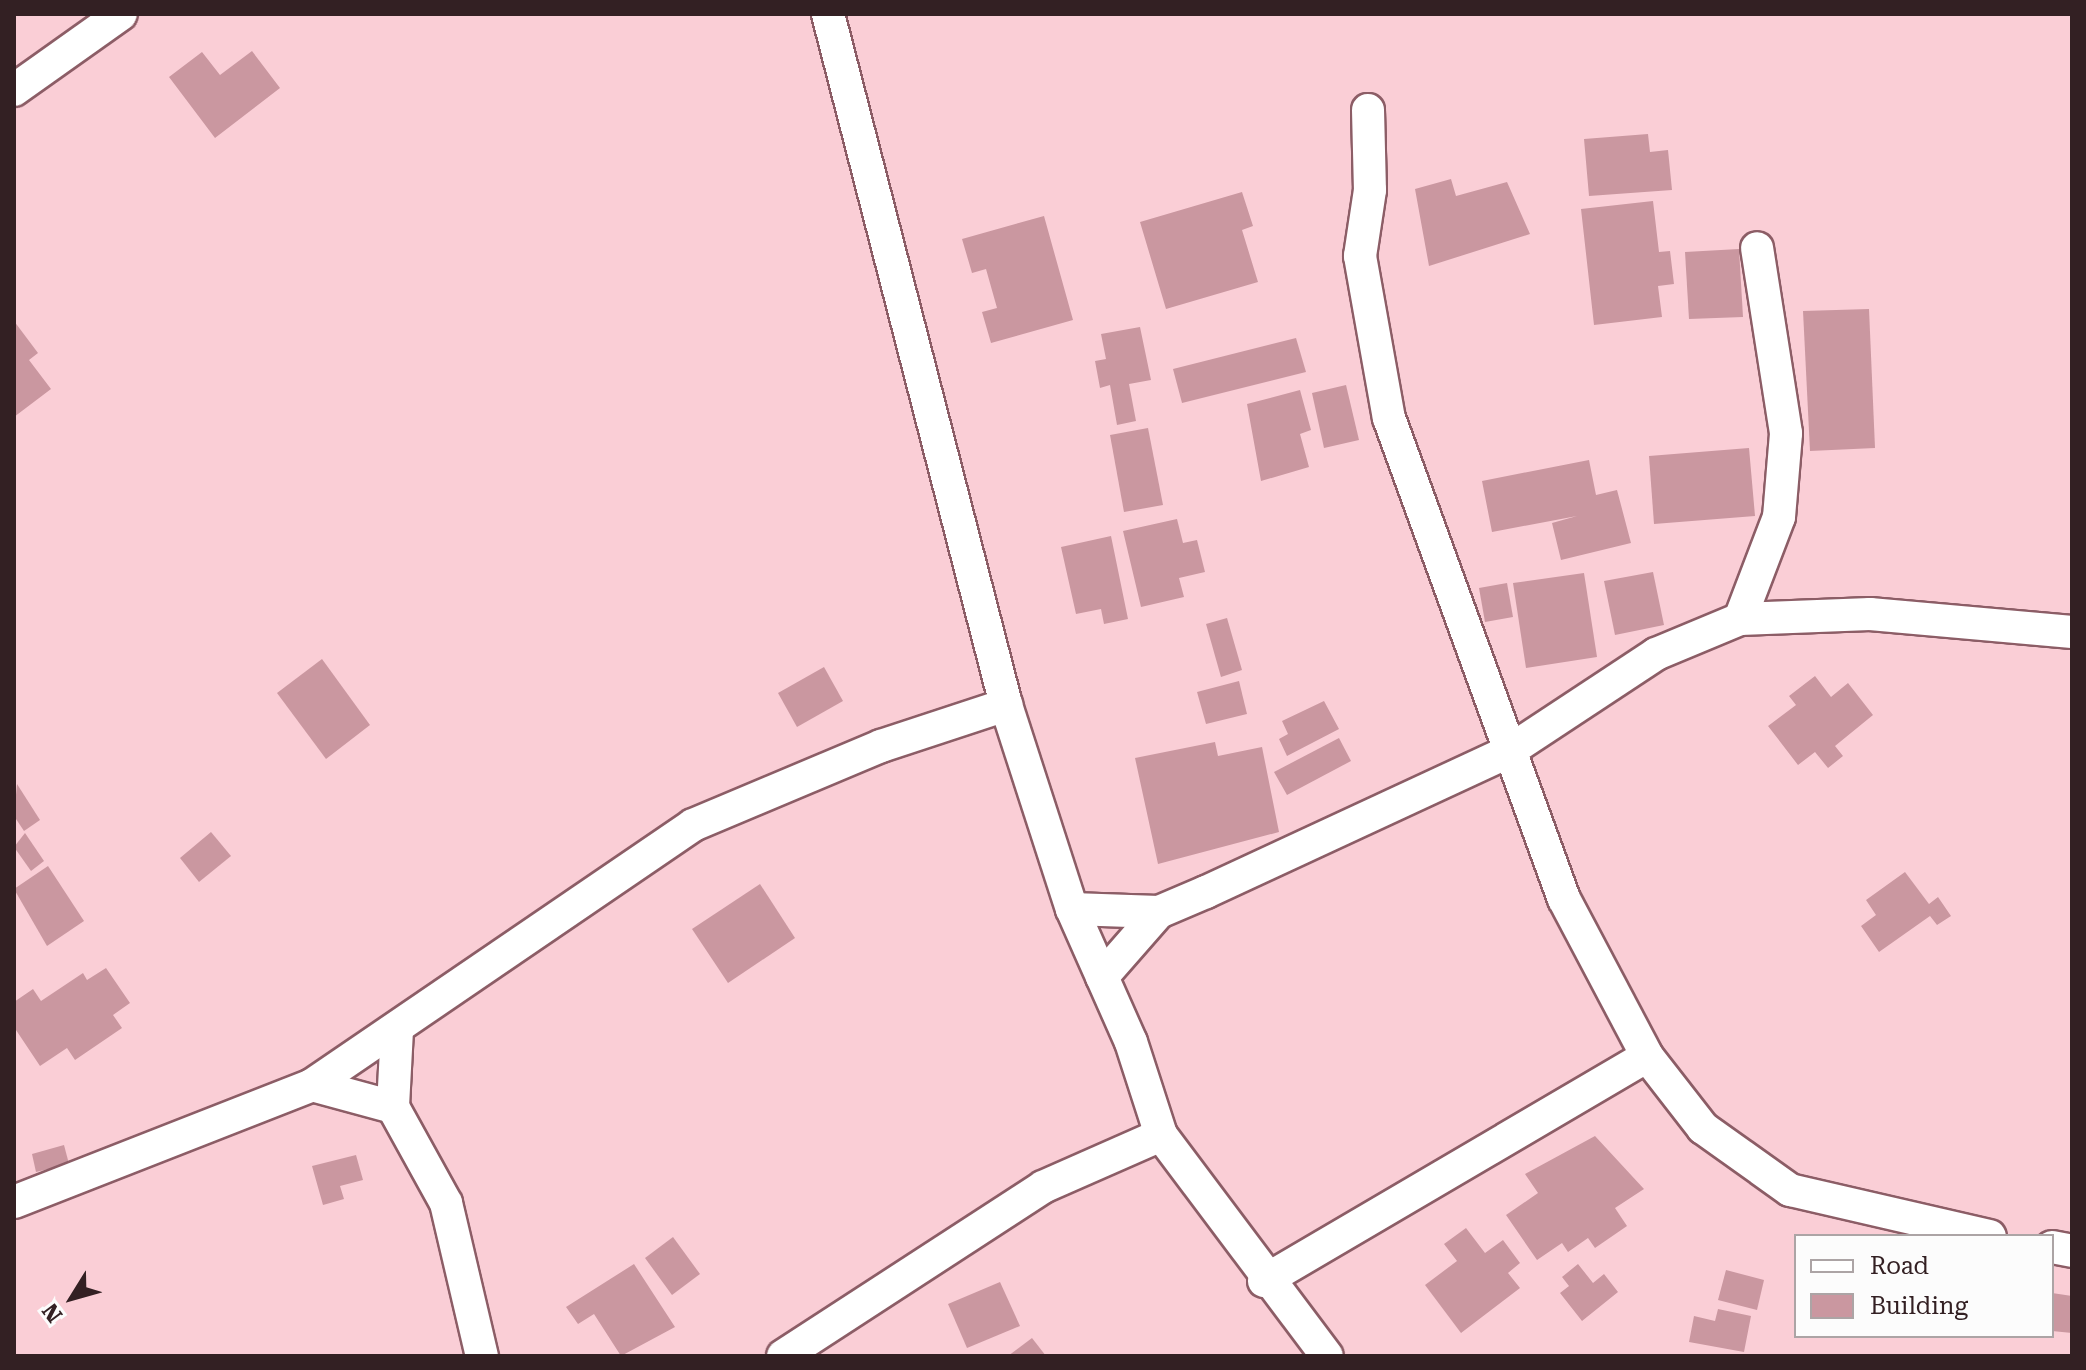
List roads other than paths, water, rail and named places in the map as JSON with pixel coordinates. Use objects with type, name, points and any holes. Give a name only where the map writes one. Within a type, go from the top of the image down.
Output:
[{"type":"street","points":[[14,90],[121,14]]},
{"type":"street","points":[[828,14],[1006,705],[1072,909],[1102,977],[1161,1135],[1264,1281],[1327,1356]]},
{"type":"street","points":[[1368,110],[1370,190],[1360,256],[1389,418],[1506,753],[1564,899],[1647,1056],[1703,1128],[1790,1190],[1981,1234]]},
{"type":"street","points":[[1740,619],[1779,517],[1786,433],[1757,248]]},
{"type":"street","points":[[1102,977],[1159,912],[1506,753],[1656,654],[1740,619],[1870,614],[2072,632]]},
{"type":"street","points":[[14,1202],[312,1085],[397,1030],[693,825],[881,746],[1006,705]]},
{"type":"street","points":[[1072,909],[1159,912]]},
{"type":"street","points":[[397,1030],[393,1107],[446,1203],[482,1356]]},
{"type":"street","points":[[1264,1281],[1647,1056]]},
{"type":"street","points":[[312,1085],[393,1107]]},
{"type":"street","points":[[793,1353],[1043,1187],[1161,1135]]}]
